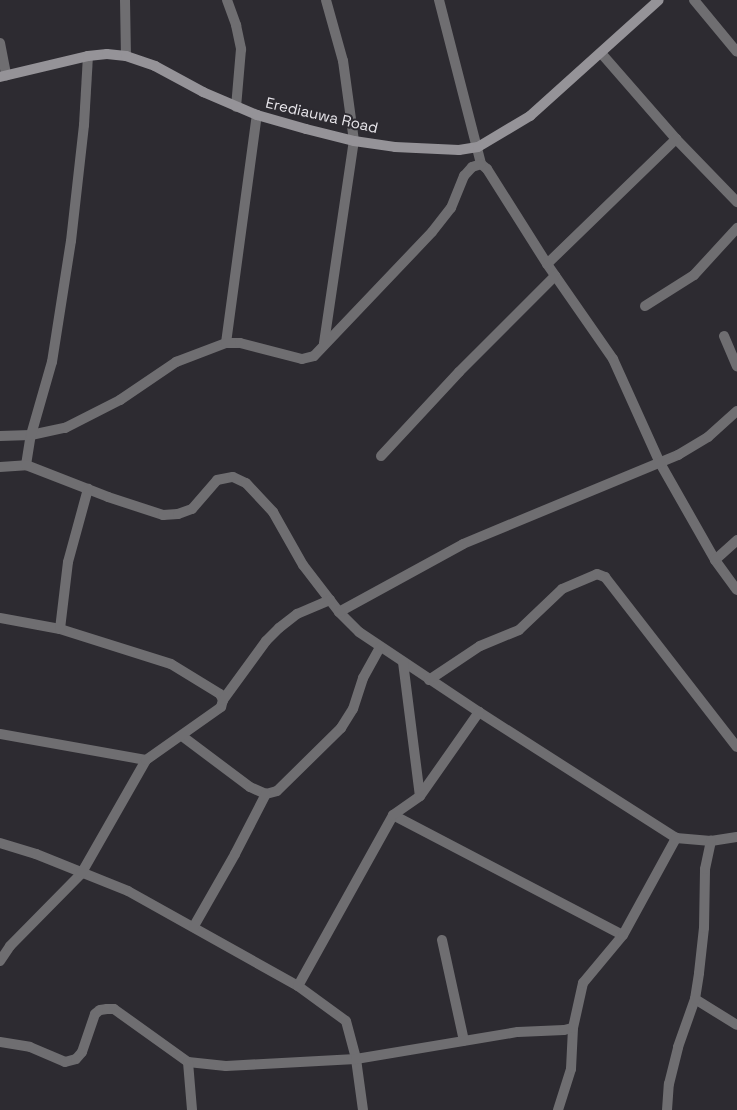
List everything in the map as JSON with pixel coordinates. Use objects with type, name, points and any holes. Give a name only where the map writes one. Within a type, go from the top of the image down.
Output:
[{"type":"street","points":[[125,0],[126,56]]},
{"type":"street","points":[[227,0],[236,25],[240,49],[240,81],[236,107]]},
{"type":"street","points":[[324,343],[354,141],[344,61],[326,0]]},
{"type":"street","points":[[439,0],[481,164],[487,169],[555,276],[613,360],[660,463],[715,560],[737,590]]},
{"type":"street","name":"Erediauwa Road","points":[[3,76],[88,56],[107,54],[126,56],[155,66],[236,107],[257,115],[354,141],[438,150],[478,147],[530,116],[659,0]]},
{"type":"street","points":[[694,0],[737,52]]},
{"type":"street","points":[[0,43],[3,76]]},
{"type":"street","points":[[601,53],[676,139],[737,202]]},
{"type":"street","points":[[26,466],[31,435],[52,362],[84,125],[88,56]]},
{"type":"street","points":[[226,343],[257,115]]},
{"type":"street","points":[[548,264],[676,139]]},
{"type":"street","points":[[0,436],[31,435],[65,428],[120,400],[176,362],[226,343],[240,343],[302,359],[314,356],[324,343],[432,232],[451,208],[464,176],[472,168],[481,164]]},
{"type":"street","points":[[646,306],[694,275],[737,228]]},
{"type":"street","points":[[381,456],[555,276]]},
{"type":"street","points":[[724,336],[737,366]]},
{"type":"street","points":[[340,612],[463,544],[660,463],[708,437],[737,411]]},
{"type":"street","points":[[0,467],[26,466],[163,515],[178,514],[192,509],[217,480],[233,477],[246,483],[273,512],[303,565],[340,612],[359,632],[429,680],[676,838],[712,842],[737,837]]},
{"type":"street","points":[[60,629],[68,562],[88,489]]},
{"type":"street","points":[[715,560],[737,540]]},
{"type":"street","points":[[429,680],[480,646],[519,630],[562,589],[597,574],[605,577],[737,747]]},
{"type":"street","points":[[0,961],[10,946],[81,874],[146,760],[221,707],[223,700],[266,641],[280,628],[297,614],[330,600]]},
{"type":"street","points":[[0,618],[60,629],[171,664],[220,694],[223,700]]},
{"type":"street","points":[[182,736],[250,787],[266,794],[277,791],[341,728],[353,709],[363,678],[380,647]]},
{"type":"street","points":[[403,662],[420,796]]},
{"type":"street","points":[[298,986],[393,815],[420,796],[479,712]]},
{"type":"street","points":[[0,734],[146,760]]},
{"type":"street","points":[[194,926],[236,854],[266,794]]},
{"type":"street","points":[[393,815],[623,935]]},
{"type":"street","points":[[725,838],[737,831]]},
{"type":"street","points":[[558,1110],[571,1069],[573,1028],[583,983],[623,935],[676,838]]},
{"type":"street","points":[[667,1110],[669,1084],[678,1047],[695,999],[703,950],[705,869],[712,842]]},
{"type":"street","points":[[0,843],[36,854],[81,874],[128,891],[194,926],[298,986],[346,1022],[356,1060],[362,1110]]},
{"type":"street","points":[[442,940],[464,1041]]},
{"type":"street","points":[[695,999],[737,1025]]},
{"type":"street","points":[[0,1042],[30,1048],[65,1062],[76,1059],[82,1052],[95,1014],[100,1010],[114,1009],[188,1062],[226,1066],[356,1060],[518,1032],[573,1028]]},
{"type":"street","points":[[188,1062],[192,1110]]}]
